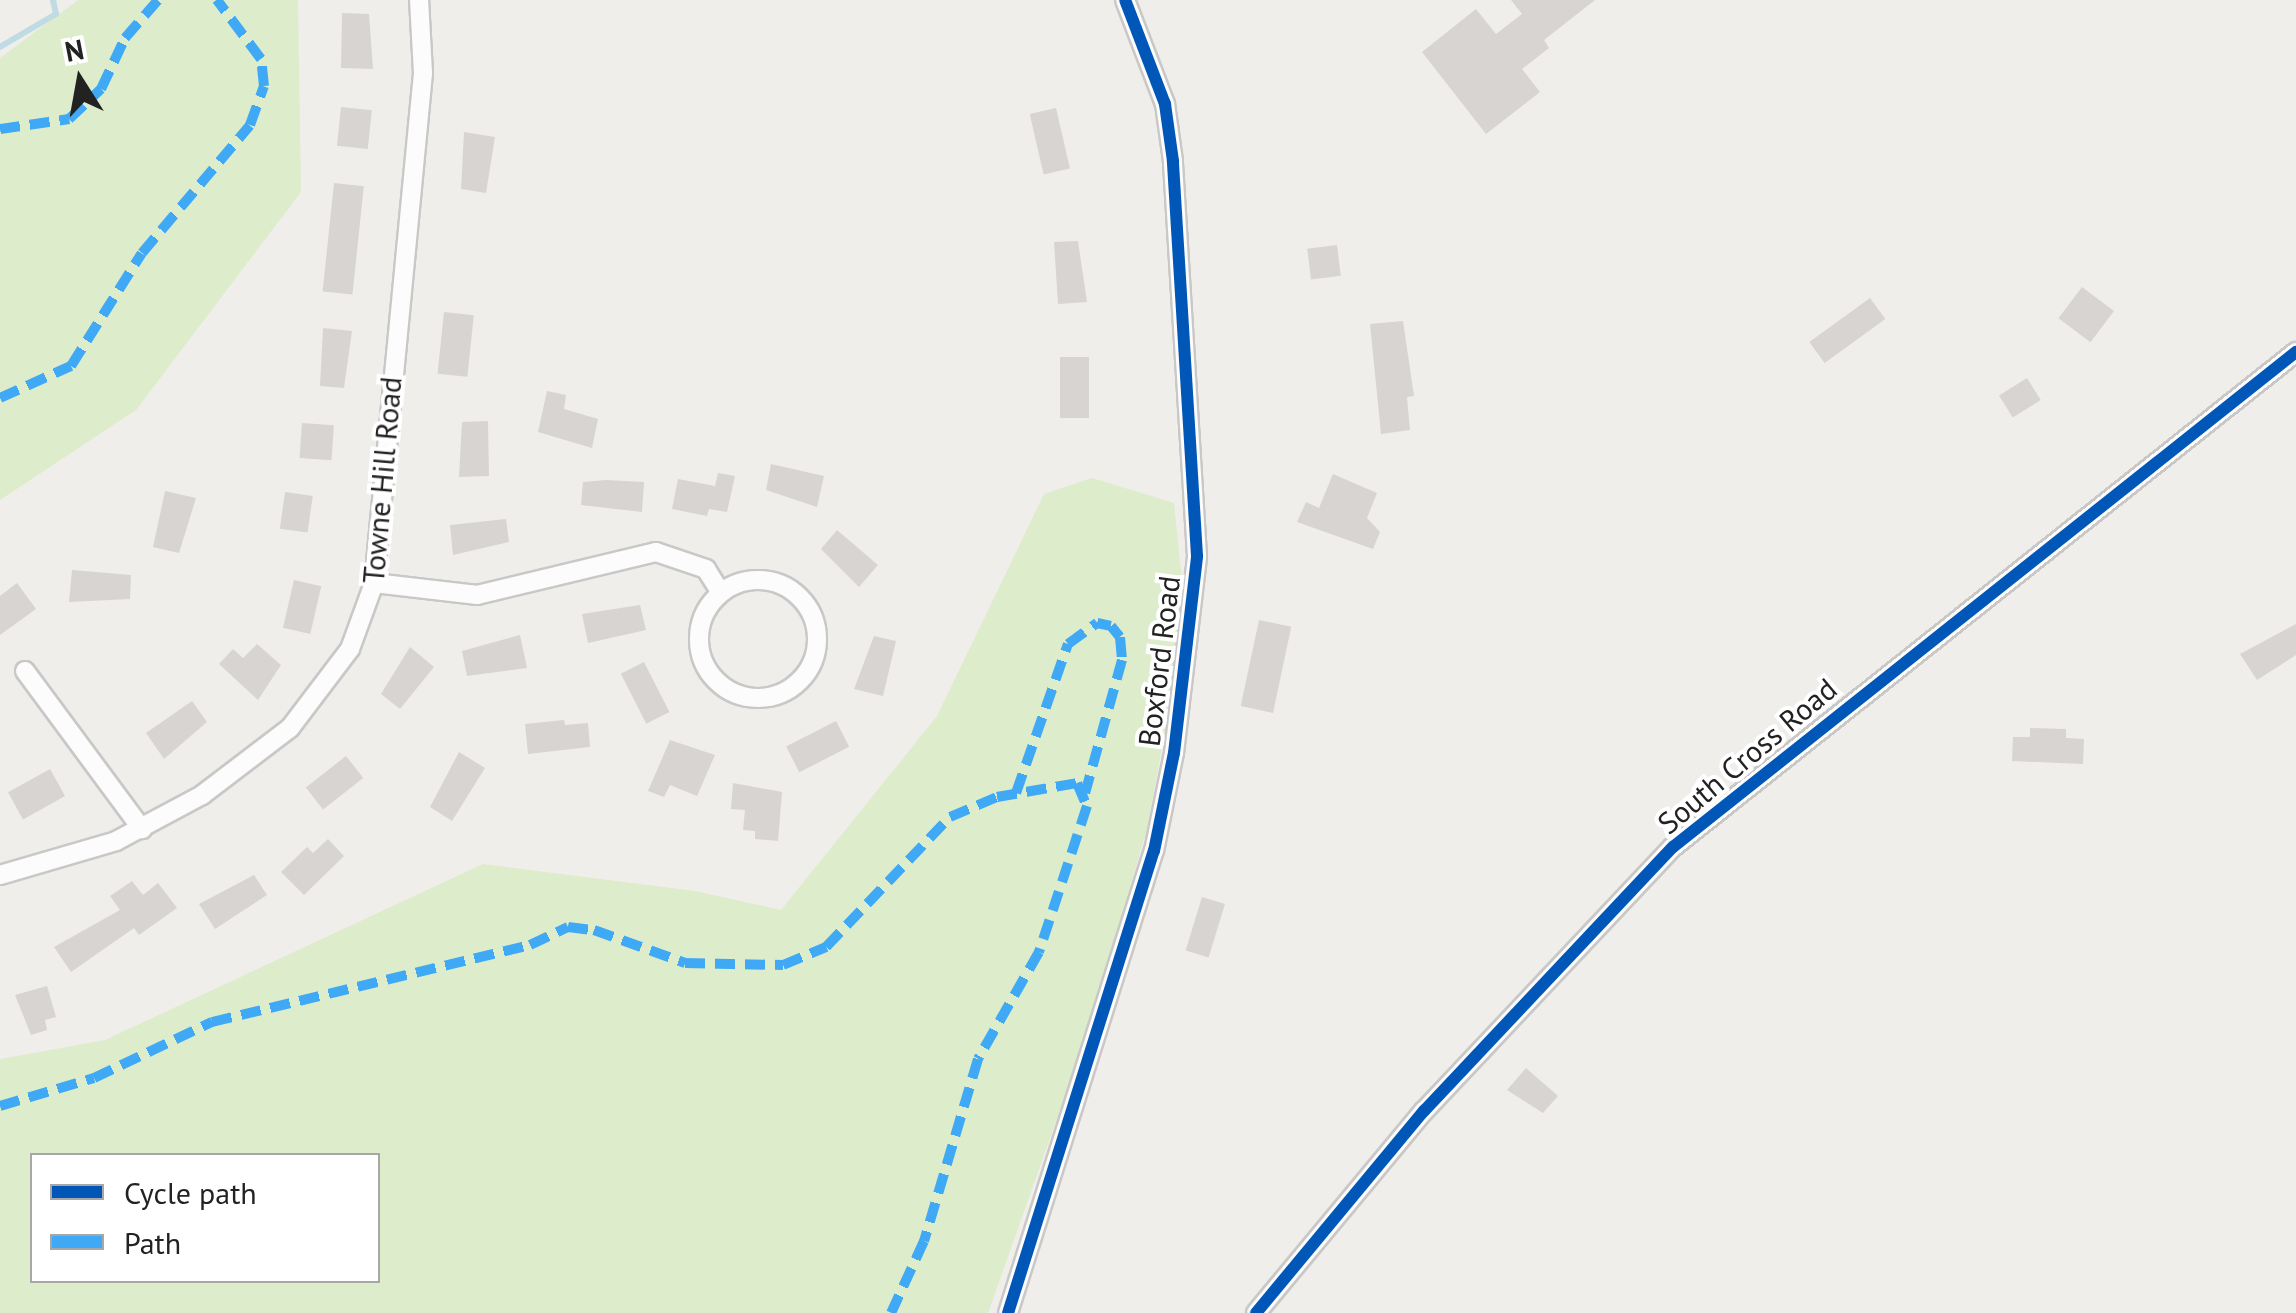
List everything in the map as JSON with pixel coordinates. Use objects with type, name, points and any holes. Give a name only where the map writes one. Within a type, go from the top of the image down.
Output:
[{"type":"street","name":"Towne Hill Road","points":[[0,874],[142,828],[233,774],[313,705],[350,650],[374,583],[423,73],[420,0]]},
{"type":"street","name":"Boxford Road","points":[[1008,1313],[1154,851],[1174,753],[1197,556],[1173,161],[1165,104],[1126,0]]},
{"type":"street","name":"South Cross Road","points":[[1256,1313],[1430,1104],[1673,847],[2296,352]]},
{"type":"street","points":[[374,583],[477,596],[656,552],[706,570],[721,593]]},
{"type":"street","points":[[765,580],[805,602],[818,646],[795,686],[751,699],[711,676],[698,632],[721,593],[765,580]]},
{"type":"street","points":[[25,671],[142,828]]},
{"type":"green space","points":[[78,0],[298,0],[301,192],[136,410],[0,500],[0,58]]},
{"type":"green space","points":[[1092,478],[1174,503],[1186,619],[1147,829],[1087,1034],[988,1313],[0,1313],[0,1059],[105,1040],[483,864],[695,891],[781,910],[937,716],[1044,494]]},
{"type":"building","points":[[1511,0],[1595,0],[1544,40],[1549,48],[1522,69],[1540,92],[1486,134],[1422,52],[1476,9],[1496,34],[1522,14]]},
{"type":"building","points":[[342,13],[369,14],[373,69],[341,68]]},
{"type":"building","points":[[341,107],[372,110],[368,149],[337,146]]},
{"type":"building","points":[[1056,108],[1070,168],[1044,174],[1030,114]]},
{"type":"building","points":[[464,132],[495,137],[486,193],[461,189]]},
{"type":"building","points":[[334,183],[364,186],[352,295],[323,291]]},
{"type":"building","points":[[1078,241],[1087,302],[1058,304],[1054,242]]},
{"type":"building","points":[[1337,245],[1341,276],[1311,279],[1307,249]]},
{"type":"building","points":[[2082,287],[2114,311],[2090,342],[2059,318]]},
{"type":"building","points":[[1870,298],[1885,319],[1825,363],[1809,342]]},
{"type":"building","points":[[444,312],[474,315],[467,377],[438,374]]},
{"type":"building","points":[[1403,321],[1414,396],[1407,397],[1410,430],[1381,434],[1370,324]]},
{"type":"building","points":[[323,328],[352,331],[344,388],[320,386]]},
{"type":"building","points":[[1060,357],[1089,357],[1089,418],[1060,418]]},
{"type":"building","points":[[2027,378],[2041,400],[2013,418],[1999,395]]},
{"type":"building","points":[[547,391],[566,395],[564,409],[598,419],[592,448],[538,432]]},
{"type":"building","points":[[488,421],[489,476],[459,477],[462,422]]},
{"type":"building","points":[[302,423],[334,425],[331,460],[300,458]]},
{"type":"building","points":[[771,464],[824,476],[817,507],[766,490]]},
{"type":"building","points":[[718,473],[735,476],[727,512],[709,509],[707,516],[672,509],[678,479],[715,486]]},
{"type":"building","points":[[1333,474],[1377,493],[1367,518],[1380,532],[1373,549],[1297,522],[1306,502],[1319,508]]},
{"type":"building","points":[[583,482],[644,482],[642,512],[581,505]]},
{"type":"building","points":[[165,491],[196,498],[179,553],[153,547]]},
{"type":"building","points":[[285,492],[313,496],[308,533],[280,529]]},
{"type":"building","points":[[506,519],[509,542],[453,555],[450,525]]},
{"type":"building","points":[[837,530],[878,565],[859,587],[821,549]]},
{"type":"building","points":[[72,570],[131,575],[130,599],[69,602]]},
{"type":"building","points":[[294,580],[321,586],[310,634],[283,628]]},
{"type":"building","points":[[17,583],[36,609],[0,635],[0,596]]},
{"type":"building","points":[[640,605],[646,630],[588,643],[582,614]]},
{"type":"building","points":[[1259,620],[1291,627],[1273,713],[1241,706]]},
{"type":"building","points":[[2296,624],[2296,655],[2257,680],[2240,654]]},
{"type":"building","points":[[520,635],[527,668],[467,676],[462,651]]},
{"type":"building","points":[[874,636],[896,641],[883,696],[854,689]]},
{"type":"building","points":[[257,644],[281,665],[258,700],[219,664],[233,649],[243,658]]},
{"type":"building","points":[[410,647],[434,667],[400,709],[381,694]]},
{"type":"building","points":[[644,662],[669,712],[646,724],[621,674]]},
{"type":"building","points":[[192,701],[207,722],[164,759],[146,733]]},
{"type":"building","points":[[564,720],[565,725],[588,723],[590,747],[528,754],[525,724]]},
{"type":"building","points":[[836,721],[849,747],[799,772],[786,746]]},
{"type":"building","points":[[2030,728],[2066,729],[2066,738],[2084,739],[2083,764],[2012,761],[2013,737],[2030,737]]},
{"type":"building","points":[[670,740],[715,755],[697,796],[670,785],[664,797],[648,791]]},
{"type":"building","points":[[459,752],[485,768],[452,821],[430,807]]},
{"type":"building","points":[[346,756],[363,778],[323,809],[306,787]]},
{"type":"building","points":[[50,769],[65,796],[23,819],[8,792]]},
{"type":"building","points":[[733,783],[782,792],[778,841],[755,839],[755,831],[743,830],[745,810],[731,809]]},
{"type":"building","points":[[328,839],[344,856],[304,895],[281,872],[307,847],[313,853]]},
{"type":"building","points":[[254,875],[267,895],[215,929],[199,904]]},
{"type":"building","points":[[132,881],[143,895],[158,883],[177,908],[139,935],[134,928],[71,972],[54,947],[120,910],[110,896]]},
{"type":"building","points":[[1202,897],[1225,904],[1209,958],[1186,951]]},
{"type":"building","points":[[47,986],[56,1017],[45,1020],[47,1030],[31,1035],[15,995]]},
{"type":"building","points":[[1526,1068],[1558,1096],[1543,1113],[1507,1090]]},
{"type":"waterway","points":[[0,47],[56,14],[53,0]]},
{"type":"marked path","points":[[0,129],[69,119],[101,89],[125,38],[158,0]]},
{"type":"marked path","points":[[0,398],[71,366],[142,253],[250,125],[264,86],[261,59],[217,0]]},
{"type":"marked path","points":[[1016,793],[1068,644],[1097,623],[1111,626],[1120,637],[1122,660],[1085,793]]},
{"type":"marked path","points":[[0,1106],[94,1078],[212,1022],[530,945],[568,927],[594,930],[685,963],[783,965],[826,947],[950,817],[997,797],[1077,783],[1087,806],[1039,952],[978,1059],[924,1241],[891,1313]]},
{"type":"cycle path","points":[[1008,1313],[1154,851],[1174,753],[1197,556],[1173,161],[1165,104],[1125,0]]},
{"type":"cycle path","points":[[1256,1313],[1424,1111],[1673,847],[2296,352]]}]
